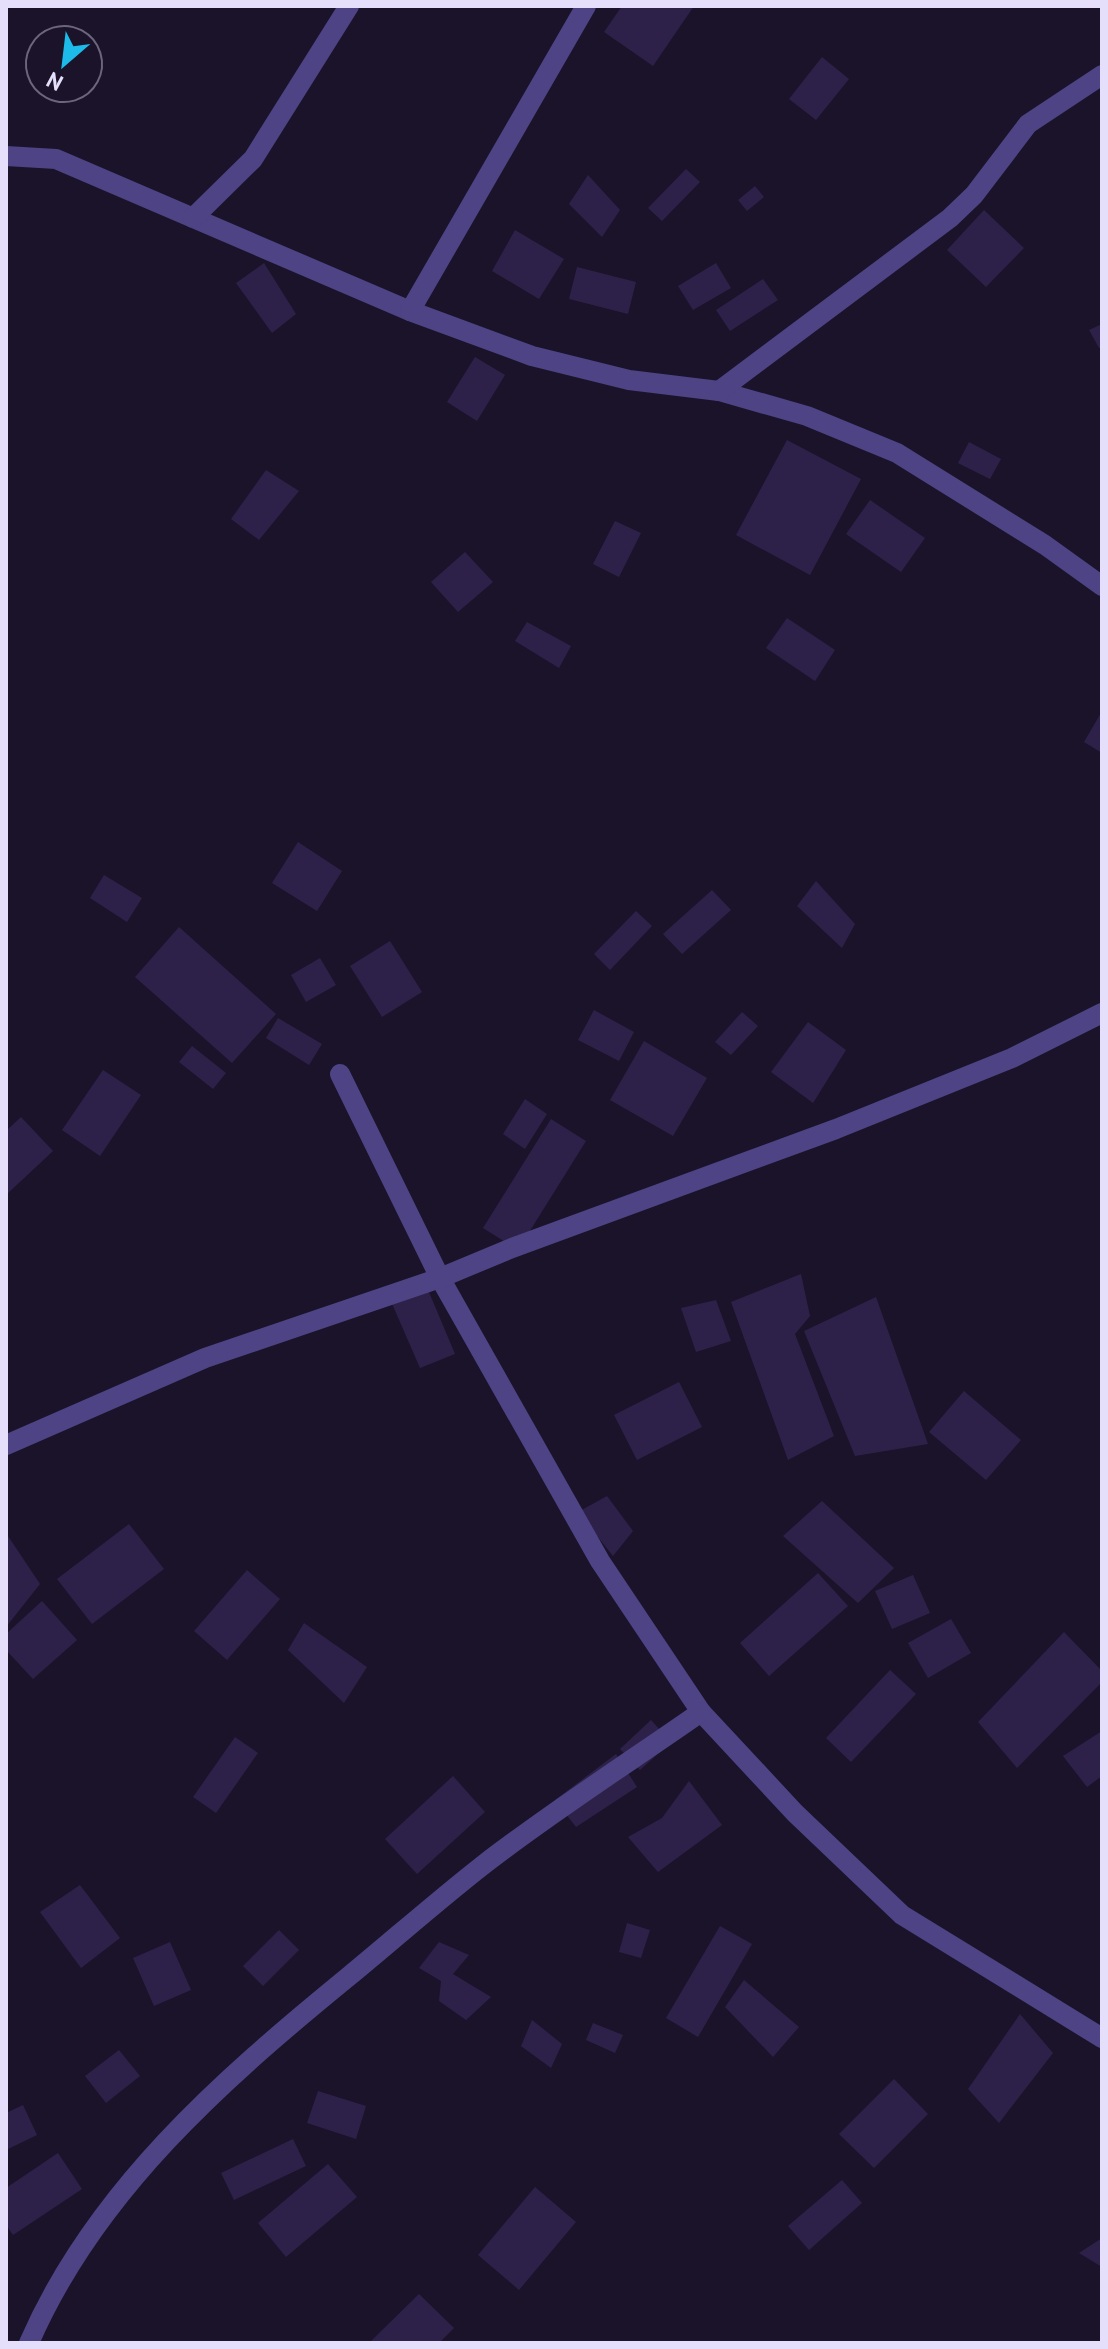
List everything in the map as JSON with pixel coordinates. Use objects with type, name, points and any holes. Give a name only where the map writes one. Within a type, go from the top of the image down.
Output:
[{"type":"street","points":[[193,218],[253,159],[349,6]]},
{"type":"street","points":[[410,311],[586,6]]},
{"type":"street","points":[[719,391],[950,218],[974,195],[1028,124],[1102,75]]},
{"type":"street","points":[[6,156],[56,159],[410,311],[532,356],[629,380],[719,391],[807,416],[897,453],[1045,545],[1102,586]]},
{"type":"street","points":[[6,1445],[205,1358],[440,1278],[512,1248],[895,1105],[1012,1058],[1102,1013]]},
{"type":"street","points":[[340,1074],[440,1278],[600,1561],[701,1712],[795,1813],[902,1915],[1102,2038]]},
{"type":"street","points":[[29,2343],[43,2310],[79,2252],[135,2174],[204,2102],[277,2035],[484,1865],[701,1712]]},
{"type":"building","points":[[622,6],[694,6],[653,66],[604,32]]},
{"type":"building","points":[[822,57],[849,79],[816,120],[789,99]]},
{"type":"building","points":[[686,169],[700,182],[662,221],[648,208]]},
{"type":"building","points":[[588,175],[620,210],[602,237],[569,204]]},
{"type":"building","points":[[755,186],[764,197],[747,211],[738,200]]},
{"type":"building","points":[[984,210],[1024,248],[986,287],[947,250]]},
{"type":"building","points":[[515,230],[564,259],[539,299],[492,271]]},
{"type":"building","points":[[264,263],[296,314],[272,333],[236,283]]},
{"type":"building","points":[[716,263],[731,288],[693,310],[678,286]]},
{"type":"building","points":[[577,267],[636,282],[628,314],[569,299]]},
{"type":"building","points":[[763,279],[778,300],[730,331],[716,310]]},
{"type":"building","points":[[1102,324],[1102,347],[1099,348],[1089,330]]},
{"type":"building","points":[[475,357],[505,375],[477,421],[447,402]]},
{"type":"building","points":[[787,440],[861,479],[810,575],[736,535]]},
{"type":"building","points":[[969,442],[1001,459],[990,479],[958,463]]},
{"type":"building","points":[[266,470],[299,491],[259,540],[231,519]]},
{"type":"building","points":[[870,500],[925,538],[901,572],[846,534]]},
{"type":"building","points":[[615,521],[641,533],[619,577],[593,564]]},
{"type":"building","points":[[465,552],[493,582],[458,612],[431,582]]},
{"type":"building","points":[[787,618],[835,650],[815,681],[766,648]]},
{"type":"building","points":[[527,622],[571,646],[559,668],[515,641]]},
{"type":"building","points":[[1102,711],[1102,753],[1084,742]]},
{"type":"building","points":[[298,842],[342,871],[317,911],[272,883]]},
{"type":"building","points":[[104,875],[142,898],[127,922],[90,898]]},
{"type":"building","points":[[816,881],[855,924],[842,948],[797,906]]},
{"type":"building","points":[[712,890],[731,910],[682,954],[663,934]]},
{"type":"building","points":[[636,911],[652,926],[610,970],[594,954]]},
{"type":"building","points":[[179,927],[276,1014],[232,1063],[135,977]]},
{"type":"building","points":[[390,941],[422,992],[382,1017],[350,966]]},
{"type":"building","points":[[320,958],[336,985],[306,1002],[291,975]]},
{"type":"building","points":[[594,1010],[634,1032],[619,1061],[578,1040]]},
{"type":"building","points":[[742,1012],[758,1026],[731,1055],[715,1042]]},
{"type":"building","points":[[278,1018],[322,1044],[309,1065],[266,1038]]},
{"type":"building","points":[[808,1022],[846,1050],[813,1103],[771,1072]]},
{"type":"building","points":[[644,1041],[707,1078],[673,1136],[610,1100]]},
{"type":"building","points":[[192,1046],[226,1073],[213,1089],[179,1062]]},
{"type":"building","points":[[103,1070],[141,1095],[100,1156],[62,1130]]},
{"type":"building","points":[[525,1099],[547,1114],[525,1149],[503,1134]]},
{"type":"building","points":[[21,1117],[53,1151],[6,1195],[6,1131]]},
{"type":"building","points":[[551,1119],[586,1141],[518,1250],[483,1228]]},
{"type":"building","points":[[801,1274],[810,1316],[795,1334],[834,1436],[788,1460],[731,1302]]},
{"type":"building","points":[[426,1285],[455,1354],[420,1368],[390,1299]]},
{"type":"building","points":[[876,1297],[928,1444],[855,1456],[804,1331]]},
{"type":"building","points":[[716,1300],[731,1341],[696,1352],[681,1308]]},
{"type":"building","points":[[679,1382],[702,1427],[637,1460],[614,1415]]},
{"type":"building","points":[[964,1391],[1021,1440],[986,1480],[929,1432]]},
{"type":"building","points":[[607,1496],[633,1531],[613,1556],[578,1512]]},
{"type":"building","points":[[822,1501],[894,1568],[858,1603],[783,1536]]},
{"type":"building","points":[[129,1524],[164,1569],[92,1624],[57,1579]]},
{"type":"building","points":[[6,1533],[40,1584],[6,1627]]},
{"type":"building","points":[[247,1570],[280,1599],[227,1660],[194,1631]]},
{"type":"building","points":[[818,1573],[848,1606],[769,1676],[740,1643]]},
{"type":"building","points":[[913,1575],[930,1613],[892,1629],[875,1591]]},
{"type":"building","points":[[42,1601],[77,1640],[33,1679],[6,1650],[6,1634]]},
{"type":"building","points":[[951,1619],[971,1653],[928,1678],[908,1643]]},
{"type":"building","points":[[304,1623],[367,1667],[344,1703],[288,1650]]},
{"type":"building","points":[[1064,1632],[1102,1671],[1102,1682],[1017,1768],[978,1722]]},
{"type":"building","points":[[890,1670],[916,1694],[851,1762],[826,1738]]},
{"type":"building","points":[[651,1720],[671,1742],[640,1770],[620,1749]]},
{"type":"building","points":[[1102,1731],[1102,1776],[1087,1787],[1063,1756]]},
{"type":"building","points":[[235,1737],[258,1753],[216,1813],[193,1797]]},
{"type":"building","points":[[616,1754],[637,1787],[576,1827],[555,1800]]},
{"type":"building","points":[[453,1776],[485,1812],[417,1874],[385,1839]]},
{"type":"building","points":[[689,1781],[722,1825],[658,1872],[628,1837],[662,1818]]},
{"type":"building","points":[[80,1885],[120,1938],[81,1968],[40,1912]]},
{"type":"building","points":[[627,1923],[650,1930],[641,1958],[619,1952]]},
{"type":"building","points":[[720,1926],[752,1944],[698,2037],[666,2018]]},
{"type":"building","points":[[279,1930],[299,1950],[263,1986],[243,1966]]},
{"type":"building","points":[[170,1942],[191,1990],[154,2006],[133,1958]]},
{"type":"building","points":[[439,1942],[469,1955],[453,1974],[491,1997],[466,2020],[439,2001],[441,1981],[419,1968]]},
{"type":"building","points":[[744,1980],[799,2027],[773,2057],[725,2007]]},
{"type":"building","points":[[1020,2014],[1053,2053],[999,2123],[968,2089]]},
{"type":"building","points":[[532,2020],[562,2044],[551,2068],[521,2046]]},
{"type":"building","points":[[593,2023],[623,2035],[615,2053],[586,2040]]},
{"type":"building","points":[[119,2050],[140,2076],[106,2103],[85,2076]]},
{"type":"building","points":[[894,2079],[928,2114],[874,2168],[839,2134]]},
{"type":"building","points":[[318,2091],[366,2106],[356,2139],[307,2123]]},
{"type":"building","points":[[23,2105],[37,2135],[6,2150],[6,2113]]},
{"type":"building","points":[[293,2139],[306,2166],[234,2200],[221,2173]]},
{"type":"building","points":[[58,2153],[82,2189],[13,2235],[6,2225],[6,2188]]},
{"type":"building","points":[[328,2164],[357,2197],[286,2257],[258,2223]]},
{"type":"building","points":[[842,2180],[862,2203],[809,2250],[788,2226]]},
{"type":"building","points":[[535,2187],[576,2222],[519,2290],[478,2255]]},
{"type":"building","points":[[1102,2238],[1102,2267],[1079,2253]]},
{"type":"building","points":[[419,2294],[454,2328],[439,2343],[369,2343]]}]
